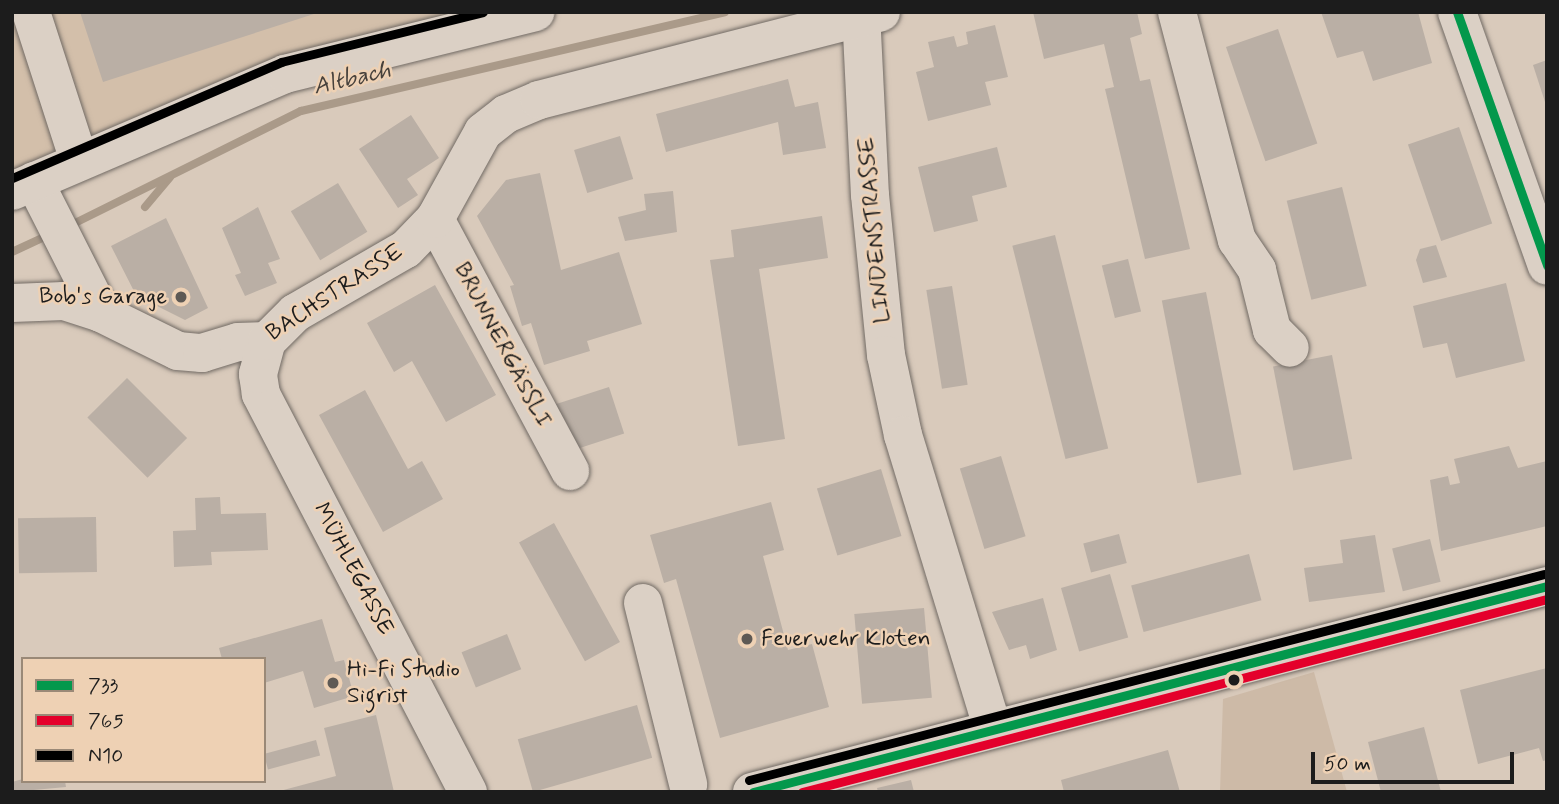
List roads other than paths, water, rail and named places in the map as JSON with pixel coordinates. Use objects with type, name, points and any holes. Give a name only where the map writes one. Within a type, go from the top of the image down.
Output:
[{"type":"street","points":[[31,12],[79,161]]},
{"type":"street","points":[[101,313],[58,229],[23,186],[395,28],[535,12]]},
{"type":"street","points":[[1177,12],[1237,240],[1257,270],[1272,330],[1290,348]]},
{"type":"street","points":[[1457,12],[1547,266]]},
{"type":"street","name":"BACHSTRASSE","points":[[12,303],[64,302],[101,313],[178,351],[202,353],[238,342],[267,341],[295,313],[406,249],[435,219],[483,132],[506,114],[539,100],[868,15]]},
{"type":"street","name":"LINDENSTRASSE","points":[[868,15],[870,195],[886,355],[903,435],[992,727]]},
{"type":"street","name":"BRUNNERGÄSSLI","points":[[435,219],[570,471]]},
{"type":"street","name":"MÜHLEGASSE","points":[[267,341],[258,374],[261,394],[468,792]]},
{"type":"street","points":[[752,792],[992,727],[1547,586]]},
{"type":"street","points":[[643,603],[688,784]]},
{"type":"waterway","name":"Altbach","points":[[69,226],[301,111],[725,12]]},
{"type":"waterway","points":[[145,207],[170,177]]},
{"type":"waterway","name":"Altbach","points":[[12,252],[51,234]]},
{"type":"place","name":"Bob's Garage","points":[[181,297]]},
{"type":"place","name":"Feuerwehr Kloten","points":[[747,639]]},
{"type":"place","name":"Hi-Fi Studio Sigrist","points":[[333,683]]}]
